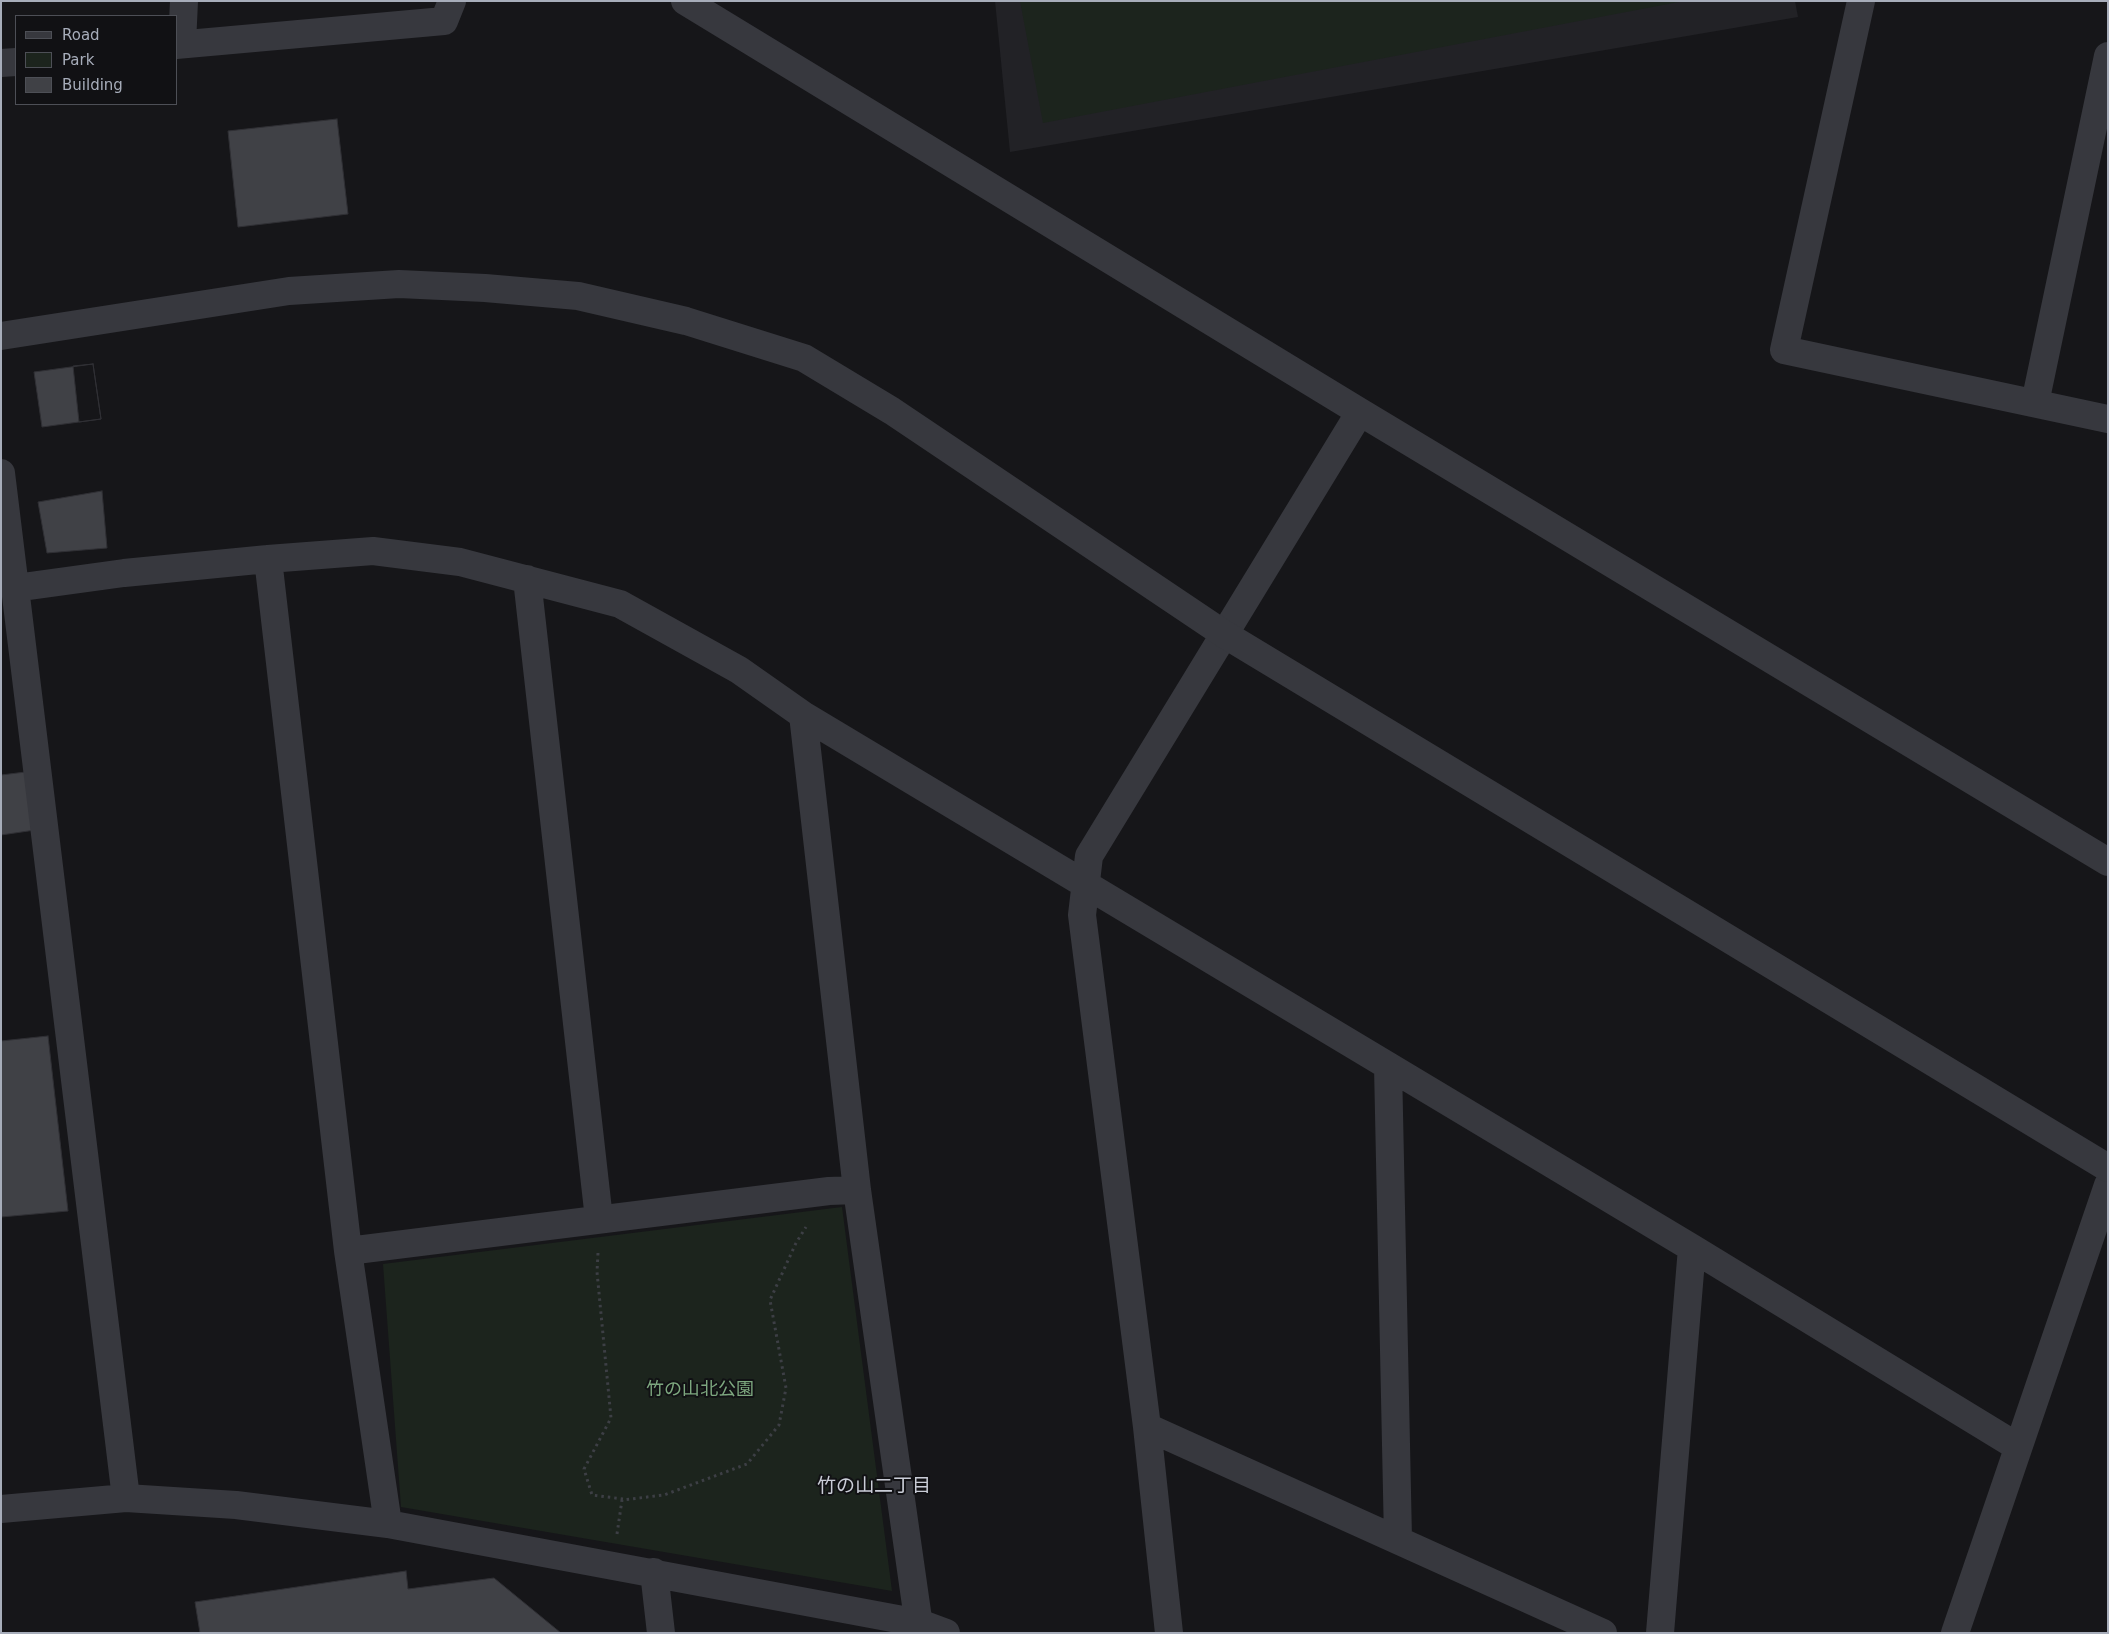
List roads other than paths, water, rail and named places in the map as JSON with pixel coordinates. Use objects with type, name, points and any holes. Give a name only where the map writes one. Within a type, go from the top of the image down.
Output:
[{"type":"street","points":[[184,1],[179,44],[444,21],[452,1]]},
{"type":"street","points":[[685,1],[1360,412],[2108,862]]},
{"type":"street","points":[[1861,1],[1784,350],[2108,419]]},
{"type":"street","points":[[2035,403],[2108,56]]},
{"type":"street","points":[[1,64],[15,62]]},
{"type":"street","points":[[1,336],[289,291],[399,284],[485,288],[578,296],[686,321],[804,358],[892,411],[1224,634],[2108,1168]]},
{"type":"street","points":[[1169,1633],[1147,1427],[1082,915],[1089,856],[1360,412]]},
{"type":"street","points":[[1,473],[126,1498]]},
{"type":"street","points":[[14,588],[268,559],[373,551],[460,562],[620,604],[739,670],[804,714],[1692,1248],[2018,1447]]},
{"type":"street","points":[[268,559],[348,1251],[388,1524]]},
{"type":"street","points":[[527,580],[599,1219]]},
{"type":"street","points":[[804,714],[857,1190],[920,1628]]},
{"type":"street","points":[[1388,1066],[1398,1539]]},
{"type":"street","points":[[1955,1633],[2108,1184]]},
{"type":"street","points":[[348,1251],[829,1191],[857,1190]]},
{"type":"street","points":[[1660,1633],[1692,1248]]},
{"type":"street","points":[[1147,1427],[1603,1633]]},
{"type":"street","points":[[1,1509],[126,1498],[236,1505],[388,1524],[654,1572],[946,1633]]},
{"type":"street","points":[[654,1572],[661,1633]]},
{"type":"district","name":"竹の山二丁目","points":[[874,1487]]},
{"type":"park label","name":"竹の山北公園","points":[[700,1390]]}]
